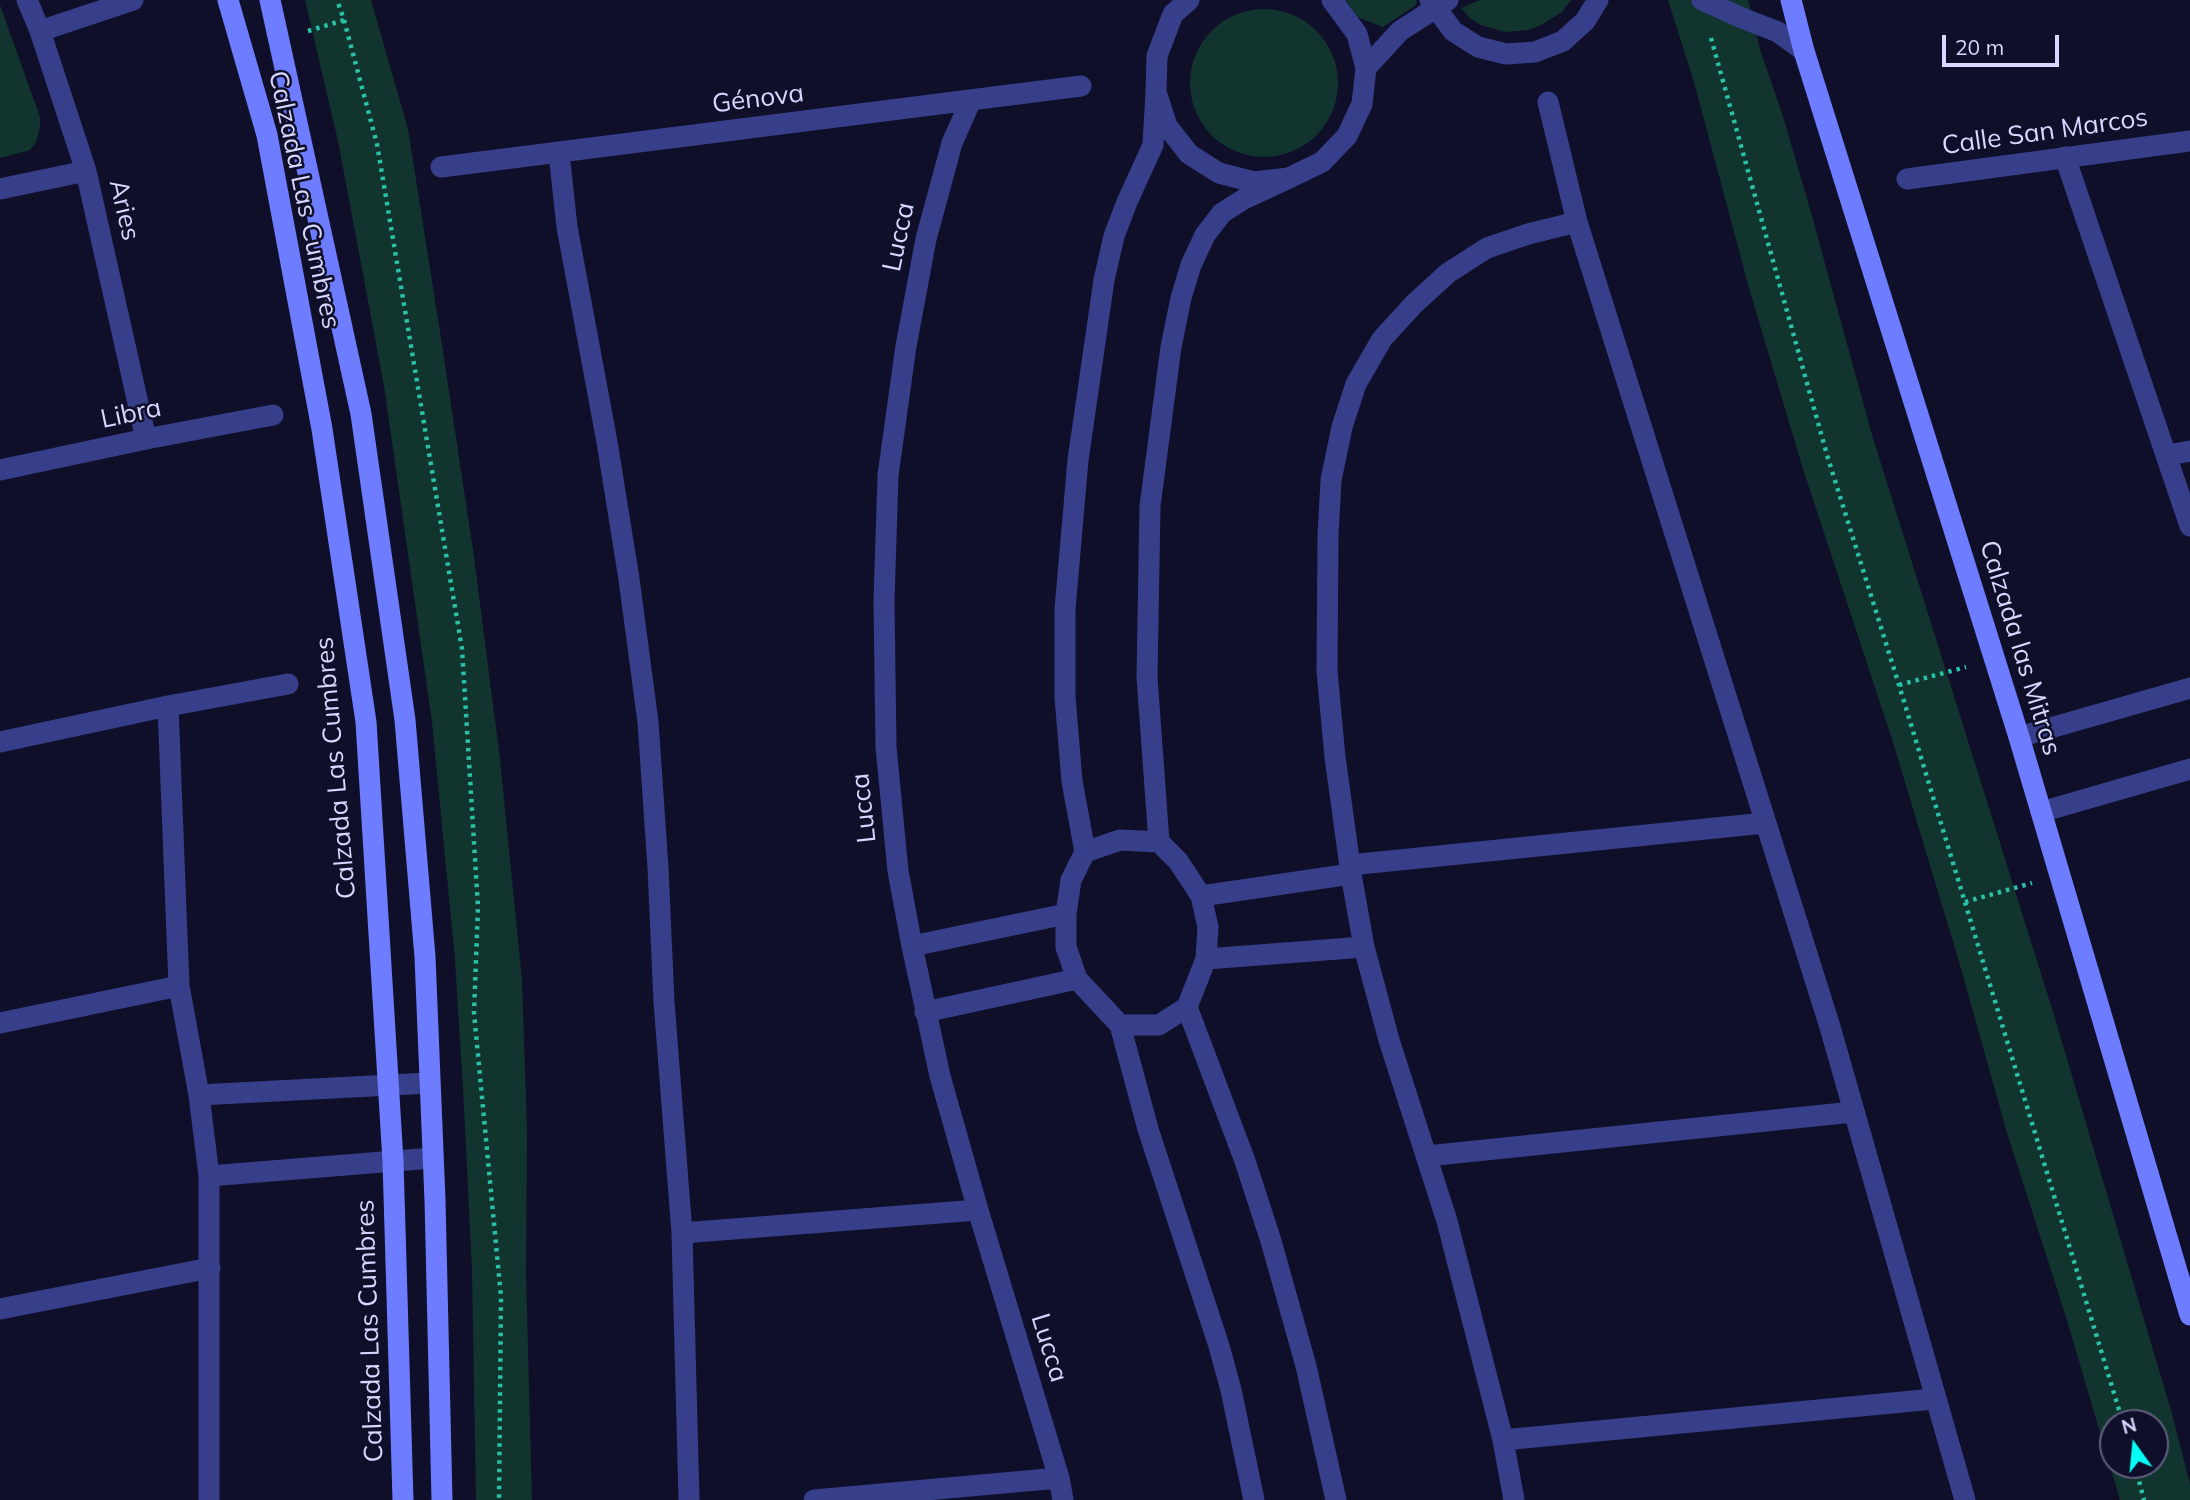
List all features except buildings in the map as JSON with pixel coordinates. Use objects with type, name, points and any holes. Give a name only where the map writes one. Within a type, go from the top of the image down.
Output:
[{"type":"street","name":"Aries","points":[[27,0],[40,31],[86,171],[146,439]]},
{"type":"street","points":[[40,31],[133,0]]},
{"type":"street","name":"Calzada Las Cumbres","points":[[228,0],[270,148],[322,429],[366,722],[393,1160],[403,1500]]},
{"type":"street","name":"Calzada Las Cumbres","points":[[270,0],[361,414],[405,720],[425,957],[442,1500]]},
{"type":"street","points":[[1189,0],[1171,7],[1157,56],[1153,145],[1118,225],[1104,280],[1077,460],[1065,609],[1065,697],[1072,781],[1085,852],[1071,880],[1066,914],[1066,947],[1077,979],[1121,1025],[1148,1129],[1219,1346],[1254,1500]]},
{"type":"street","points":[[1121,1025],[1158,1025],[1187,1007],[1206,959],[1208,927],[1201,897],[1178,861],[1159,842],[1147,677],[1150,517],[1156,453],[1181,298],[1191,265],[1205,235],[1222,213],[1244,199],[1322,162],[1347,136],[1362,104],[1366,68],[1357,34],[1332,0]]},
{"type":"street","points":[[1366,68],[1401,31],[1437,3],[1452,31],[1478,47],[1506,54],[1535,52],[1563,41],[1585,21],[1598,0]]},
{"type":"street","points":[[1702,0],[1778,32],[1804,51]]},
{"type":"street","name":"Calzada las Mitras","points":[[1791,0],[1804,51],[2019,737],[2190,1315]]},
{"type":"street","name":"Génova","points":[[441,167],[1081,86]]},
{"type":"street","points":[[1156,92],[1167,126],[1189,154],[1219,173],[1254,182],[1289,177]]},
{"type":"street","name":"Lucca","points":[[971,100],[952,144],[926,239],[906,346],[888,475],[884,601],[886,747],[893,831],[912,946],[940,1076],[1059,1478],[1063,1500]]},
{"type":"street","points":[[1548,102],[1577,222],[1830,1027],[1965,1500]]},
{"type":"street","name":"Calle San Marcos","points":[[1907,179],[2190,141]]},
{"type":"street","points":[[559,153],[567,227],[612,470],[648,722],[664,1002],[682,1233],[689,1500]]},
{"type":"street","points":[[2064,157],[2168,455],[2190,526]]},
{"type":"street","points":[[0,189],[86,171]]},
{"type":"street","points":[[1514,1500],[1503,1440],[1447,1221],[1393,1053],[1364,947],[1350,869],[1328,682],[1326,585],[1331,480],[1342,427],[1356,384],[1382,339],[1414,304],[1448,273],[1488,248],[1528,234],[1577,222]]},
{"type":"street","name":"Libra","points":[[0,470],[273,415]]},
{"type":"street","points":[[2168,455],[2190,451]]},
{"type":"street","points":[[0,742],[168,706],[288,684]]},
{"type":"street","points":[[2019,737],[2190,688]]},
{"type":"street","points":[[168,706],[179,986],[199,1095],[209,1176],[209,1500]]},
{"type":"street","points":[[2041,812],[2190,769]]},
{"type":"street","points":[[1201,897],[1350,869],[1765,823]]},
{"type":"street","points":[[1085,852],[1121,840],[1159,842]]},
{"type":"street","points":[[912,946],[1066,914]]},
{"type":"street","points":[[1206,959],[1364,947]]},
{"type":"street","points":[[925,1012],[1077,979]]},
{"type":"street","points":[[0,1023],[179,986]]},
{"type":"street","points":[[1187,1007],[1245,1161],[1271,1241],[1306,1366],[1336,1500]]},
{"type":"street","points":[[199,1095],[429,1083]]},
{"type":"street","points":[[1427,1156],[1853,1112]]},
{"type":"street","points":[[209,1176],[432,1158]]},
{"type":"street","points":[[682,1233],[978,1210]]},
{"type":"street","points":[[0,1310],[210,1268]]},
{"type":"street","points":[[1503,1440],[1934,1399]]},
{"type":"street","points":[[814,1500],[1059,1478]]},
{"type":"path","points":[[344,20],[377,145],[462,649],[478,907],[474,1013],[501,1297],[499,1500]]},
{"type":"path","points":[[1709,32],[1827,455],[2119,1409]]},
{"type":"path","points":[[1899,685],[1995,659]]},
{"type":"path","points":[[1965,902],[2060,876]]},
{"type":"path","points":[[2139,1479],[2144,1500]]},
{"type":"green space","points":[[305,0],[371,0],[408,129],[443,351],[474,557],[500,759],[522,980],[532,1500],[476,1500],[472,1271],[464,1106],[455,960],[432,722],[384,386],[338,141]]},
{"type":"green space","points":[[1346,0],[1417,0],[1416,5],[1383,27],[1357,17]]},
{"type":"green space","points":[[1480,0],[1571,0],[1562,12],[1541,25],[1529,30],[1505,32],[1481,25],[1461,8]]},
{"type":"green space","points":[[1668,0],[1748,0],[1761,53],[1782,113],[1812,216],[1872,435],[2054,1015],[2172,1414],[2190,1484],[2190,1500],[2120,1500],[2114,1479],[2169,1479],[2169,1409],[2099,1409],[2099,1429],[2007,1133],[1891,736],[1803,469],[1749,288],[1694,82]]},
{"type":"green space","points":[[0,5],[40,117],[40,127],[36,142],[30,150],[0,158]]},
{"type":"green space","points":[[1264,9],[1292,14],[1316,31],[1333,55],[1338,83],[1333,111],[1316,135],[1292,152],[1264,157],[1236,152],[1212,135],[1195,111],[1190,83],[1195,55],[1212,31],[1236,14]]}]
